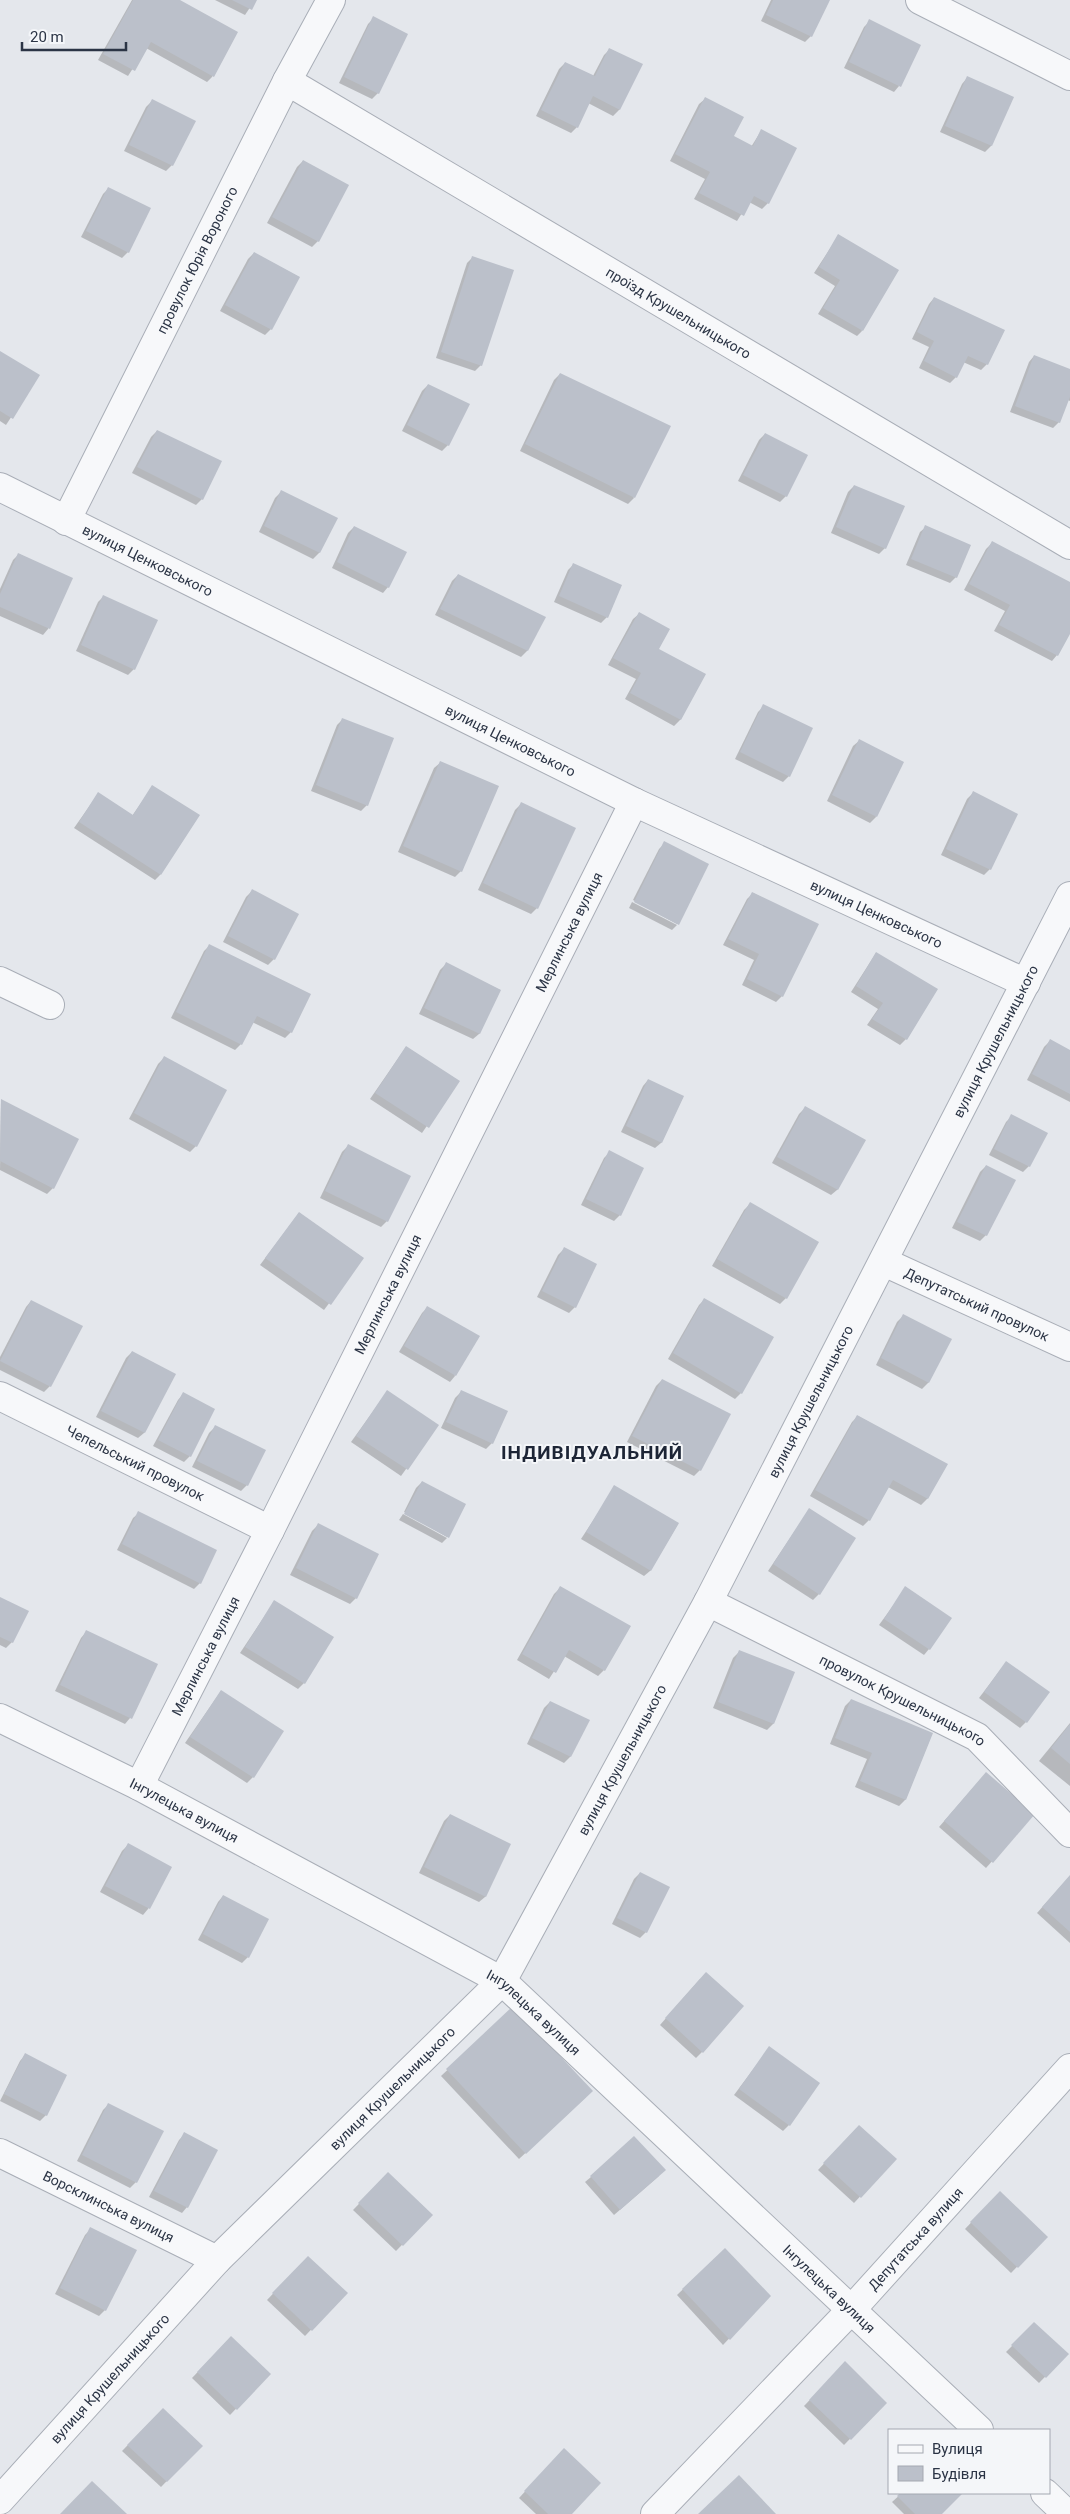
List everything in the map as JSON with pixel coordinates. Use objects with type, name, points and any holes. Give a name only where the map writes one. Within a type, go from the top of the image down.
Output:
[{"type":"street","name":"провулок Юрія Вороного","points":[[66,521],[287,81],[331,0]]},
{"type":"street","points":[[920,0],[1070,76]]},
{"type":"street","name":"проїзд Крушельницького","points":[[287,81],[1070,545]]},
{"type":"street","name":"вулиця Ценковського","points":[[0,487],[634,802],[1026,983]]},
{"type":"street","name":"Мерлинська вулиця","points":[[139,1786],[270,1530],[634,802]]},
{"type":"street","name":"вулиця Крушельницького","points":[[0,2500],[217,2260],[502,1981],[708,1602],[1070,896]]},
{"type":"street","points":[[0,981],[50,1005]]},
{"type":"street","name":"Депутатський провулок","points":[[884,1262],[1070,1347]]},
{"type":"street","name":"Чепельський провулок","points":[[0,1396],[270,1530]]},
{"type":"street","name":"провулок Крушельницького","points":[[708,1602],[976,1737],[1070,1833]]},
{"type":"street","name":"Інгулецька вулиця","points":[[0,1718],[139,1786],[502,1981],[978,2429]]},
{"type":"street","name":"Депутатська вулиця","points":[[654,2514],[852,2309],[1070,2068]]},
{"type":"street","name":"Ворсклинська вулиця","points":[[0,2153],[217,2260]]},
{"type":"street","points":[[1046,2494],[1067,2514]]},
{"type":"building","points":[[133,0],[180,0],[238,32],[214,77],[151,42],[135,71],[103,54]]},
{"type":"building","points":[[232,0],[257,0],[252,10]]},
{"type":"building","points":[[773,0],[830,0],[812,37],[766,15]]},
{"type":"building","points":[[373,16],[408,34],[379,94],[344,77]]},
{"type":"building","points":[[869,19],[921,45],[901,87],[849,62]]},
{"type":"building","points":[[609,48],[643,64],[620,110],[593,96],[578,128],[541,110],[565,62],[595,76]]},
{"type":"building","points":[[967,76],[1014,97],[992,146],[945,126]]},
{"type":"building","points":[[705,97],[744,117],[734,136],[753,146],[761,129],[797,148],[769,204],[754,196],[744,216],[699,193],[710,172],[675,154]]},
{"type":"building","points":[[152,99],[196,121],[173,166],[129,145]]},
{"type":"building","points":[[303,160],[349,185],[319,242],[272,217]]},
{"type":"building","points":[[108,187],[151,208],[129,253],[86,231]]},
{"type":"building","points":[[838,234],[899,270],[863,331],[823,308],[840,280],[819,267]]},
{"type":"building","points":[[254,252],[300,277],[272,330],[225,305]]},
{"type":"building","points":[[472,256],[514,270],[482,366],[441,352]]},
{"type":"building","points":[[934,297],[1005,330],[988,365],[968,356],[957,378],[924,361],[934,341],[917,332]]},
{"type":"building","points":[[0,351],[40,375],[13,419],[0,411]]},
{"type":"building","points":[[1034,355],[1070,369],[1070,397],[1060,423],[1015,406]]},
{"type":"building","points":[[560,373],[671,426],[635,498],[525,444]]},
{"type":"building","points":[[428,384],[470,404],[449,446],[407,425]]},
{"type":"building","points":[[157,430],[222,461],[203,500],[137,467]]},
{"type":"building","points":[[765,433],[808,455],[787,497],[743,475]]},
{"type":"building","points":[[854,485],[905,506],[886,549],[836,527]]},
{"type":"building","points":[[281,490],[338,518],[320,553],[264,526]]},
{"type":"building","points":[[925,525],[971,545],[957,578],[911,559]]},
{"type":"building","points":[[354,526],[407,552],[389,588],[337,562]]},
{"type":"building","points":[[992,541],[1070,582],[1070,634],[1058,656],[999,625],[1010,605],[969,584]]},
{"type":"building","points":[[18,553],[73,578],[50,629],[0,607],[0,594]]},
{"type":"building","points":[[573,563],[622,585],[608,618],[559,596]]},
{"type":"building","points":[[458,574],[546,617],[528,651],[440,609]]},
{"type":"building","points":[[103,595],[158,620],[135,670],[81,645]]},
{"type":"building","points":[[639,612],[670,629],[659,649],[706,674],[681,720],[630,693],[641,673],[613,658]]},
{"type":"building","points":[[763,704],[813,728],[790,777],[740,752]]},
{"type":"building","points":[[342,718],[394,738],[368,806],[316,785]]},
{"type":"building","points":[[859,739],[904,762],[877,817],[832,795]]},
{"type":"building","points":[[440,761],[499,786],[462,872],[403,846]]},
{"type":"building","points":[[152,785],[200,815],[161,875],[79,822],[98,792],[133,815]]},
{"type":"building","points":[[973,791],[1018,814],[991,870],[946,849]]},
{"type":"building","points":[[521,802],[576,828],[538,909],[483,883]]},
{"type":"building","points":[[664,841],[709,864],[679,925],[634,902]]},
{"type":"building","points":[[252,889],[299,914],[275,960],[228,936]]},
{"type":"building","points":[[752,892],[819,924],[783,997],[747,979],[759,954],[728,939]]},
{"type":"building","points":[[209,944],[311,994],[292,1033],[257,1016],[242,1045],[176,1012]]},
{"type":"building","points":[[876,952],[938,989],[907,1040],[872,1019],[883,1003],[856,986]]},
{"type":"building","points":[[446,962],[501,990],[480,1034],[424,1008]]},
{"type":"building","points":[[1050,1039],[1070,1050],[1070,1094],[1032,1074]]},
{"type":"building","points":[[406,1046],[460,1081],[429,1128],[375,1093]]},
{"type":"building","points":[[164,1056],[227,1090],[197,1147],[134,1113]]},
{"type":"building","points":[[648,1079],[684,1096],[662,1143],[626,1126]]},
{"type":"building","points":[[1,1099],[79,1139],[54,1189],[0,1161]]},
{"type":"building","points":[[805,1106],[866,1140],[838,1190],[777,1157]]},
{"type":"building","points":[[1011,1114],[1048,1133],[1030,1167],[994,1149]]},
{"type":"building","points":[[348,1144],[411,1176],[388,1222],[325,1191]]},
{"type":"building","points":[[609,1150],[644,1168],[621,1216],[586,1199]]},
{"type":"building","points":[[986,1165],[1016,1180],[987,1236],[957,1222]]},
{"type":"building","points":[[750,1202],[819,1242],[787,1299],[717,1259]]},
{"type":"building","points":[[299,1212],[364,1258],[331,1305],[265,1258]]},
{"type":"building","points":[[564,1247],[597,1264],[576,1308],[542,1291]]},
{"type":"building","points":[[704,1298],[774,1337],[742,1394],[673,1353]]},
{"type":"building","points":[[31,1300],[83,1326],[51,1387],[0,1361]]},
{"type":"building","points":[[427,1306],[480,1336],[456,1376],[404,1346]]},
{"type":"building","points":[[903,1314],[952,1339],[929,1383],[881,1358]]},
{"type":"building","points":[[132,1351],[176,1374],[145,1433],[101,1411]]},
{"type":"building","points":[[662,1379],[731,1414],[701,1471],[632,1436]]},
{"type":"building","points":[[387,1390],[439,1425],[408,1470],[356,1436]]},
{"type":"building","points":[[461,1390],[508,1411],[493,1444],[446,1422]]},
{"type":"building","points":[[183,1392],[215,1409],[191,1457],[158,1440]]},
{"type":"building","points":[[857,1415],[948,1464],[928,1499],[893,1480],[870,1521],[815,1490]]},
{"type":"building","points":[[215,1425],[266,1450],[248,1486],[197,1461]]},
{"type":"building","points":[[422,1481],[466,1504],[449,1538],[404,1514]]},
{"type":"building","points":[[614,1485],[679,1523],[651,1571],[586,1532]]},
{"type":"building","points":[[809,1508],[856,1538],[820,1595],[773,1564]]},
{"type":"building","points":[[138,1511],[217,1550],[201,1584],[122,1544]]},
{"type":"building","points":[[318,1523],[379,1554],[357,1599],[296,1568]]},
{"type":"building","points":[[560,1586],[631,1626],[605,1671],[569,1650],[556,1673],[522,1654]]},
{"type":"building","points":[[905,1586],[952,1618],[930,1650],[884,1619]]},
{"type":"building","points":[[0,1597],[29,1611],[13,1643],[0,1637]]},
{"type":"building","points":[[274,1600],[334,1637],[305,1684],[245,1647]]},
{"type":"building","points":[[86,1630],[158,1664],[132,1719],[60,1685]]},
{"type":"building","points":[[739,1650],[795,1672],[774,1724],[718,1702]]},
{"type":"building","points":[[1006,1661],[1050,1692],[1027,1723],[984,1692]]},
{"type":"building","points":[[221,1690],[284,1731],[254,1778],[190,1737]]},
{"type":"building","points":[[851,1699],[933,1733],[906,1800],[860,1781],[872,1753],[835,1738]]},
{"type":"building","points":[[550,1701],[590,1720],[571,1757],[532,1738]]},
{"type":"building","points":[[1070,1724],[1070,1764],[1051,1748]]},
{"type":"building","points":[[986,1772],[1035,1814],[993,1863],[944,1821]]},
{"type":"building","points":[[450,1814],[511,1844],[486,1897],[424,1867]]},
{"type":"building","points":[[128,1843],[172,1867],[150,1909],[105,1886]]},
{"type":"building","points":[[640,1872],[670,1887],[647,1933],[617,1918]]},
{"type":"building","points":[[1070,1875],[1070,1932],[1042,1907]]},
{"type":"building","points":[[223,1895],[269,1919],[249,1958],[203,1934]]},
{"type":"building","points":[[706,1972],[744,2006],[703,2053],[665,2018]]},
{"type":"building","points":[[513,2006],[593,2091],[526,2154],[446,2069]]},
{"type":"building","points":[[769,2046],[820,2083],[790,2126],[739,2089]]},
{"type":"building","points":[[25,2053],[67,2075],[47,2116],[4,2094]]},
{"type":"building","points":[[108,2103],[164,2131],[137,2183],[82,2155]]},
{"type":"building","points":[[859,2125],[897,2159],[861,2198],[823,2163]]},
{"type":"building","points":[[184,2132],[218,2150],[188,2208],[154,2191]]},
{"type":"building","points":[[634,2136],[666,2170],[620,2210],[590,2176]]},
{"type":"building","points":[[388,2172],[433,2215],[403,2246],[358,2203]]},
{"type":"building","points":[[1000,2191],[1048,2237],[1018,2268],[970,2222]]},
{"type":"building","points":[[90,2227],[137,2250],[106,2311],[60,2288]]},
{"type":"building","points":[[725,2248],[771,2296],[730,2340],[682,2289]]},
{"type":"building","points":[[308,2256],[348,2293],[312,2331],[272,2293]]},
{"type":"building","points":[[1034,2322],[1069,2354],[1046,2378],[1011,2345]]},
{"type":"building","points":[[231,2336],[271,2374],[237,2410],[197,2372]]},
{"type":"building","points":[[845,2361],[887,2403],[851,2440],[809,2400]]},
{"type":"building","points":[[163,2408],[203,2446],[167,2482],[127,2445]]},
{"type":"building","points":[[564,2448],[601,2483],[572,2514],[548,2514],[524,2491]]},
{"type":"building","points":[[739,2475],[776,2514],[698,2514]]},
{"type":"building","points":[[92,2481],[127,2514],[60,2514]]},
{"type":"building","points":[[899,2494],[962,2494],[942,2514],[915,2514],[897,2496]]},
{"type":"district","name":"ІНДИВІДУАЛЬНИЙ","points":[[592,1452]]}]
